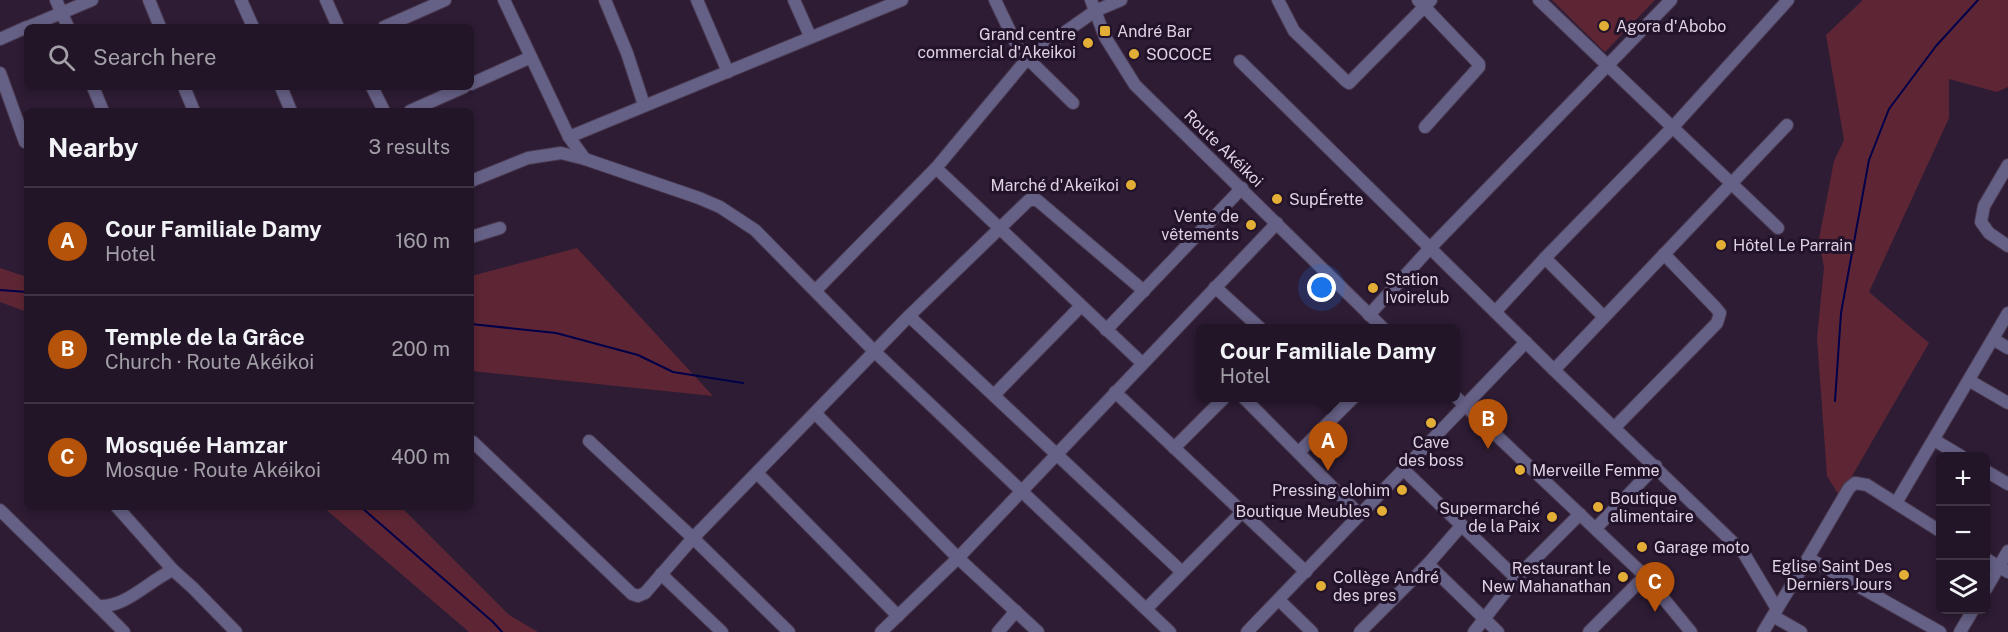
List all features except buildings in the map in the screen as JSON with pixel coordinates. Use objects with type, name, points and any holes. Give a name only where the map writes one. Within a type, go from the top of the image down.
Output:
[{"type":"street","points":[[56,0],[67,24]]},
{"type":"street","points":[[35,24],[92,0]]},
{"type":"street","points":[[149,0],[159,24]]},
{"type":"street","points":[[241,0],[252,24]]},
{"type":"street","points":[[326,0],[337,24]]},
{"type":"street","points":[[391,24],[446,0]]},
{"type":"street","points":[[504,0],[569,137],[585,159]]},
{"type":"street","points":[[605,0],[627,53],[644,105]]},
{"type":"street","points":[[697,0],[728,72]]},
{"type":"street","points":[[794,0],[810,36]]},
{"type":"street","points":[[569,137],[902,0]]},
{"type":"street","points":[[994,0],[1018,50],[1073,103]]},
{"type":"street","points":[[816,290],[936,168],[1027,59],[1093,5],[1121,0]]},
{"type":"street","points":[[1278,0],[1294,31],[1349,82],[1424,2],[1479,64],[1479,67],[1425,127]]},
{"type":"street","points":[[1539,0],[1778,228]]},
{"type":"street","points":[[1369,315],[1431,247],[1671,0]]},
{"type":"street","points":[[1496,311],[1672,128],[1788,0]]},
{"type":"street","name":"Route Akéikoi","points":[[1093,5],[1105,37],[1135,85],[1379,324]]},
{"type":"street","points":[[0,39],[24,29]]},
{"type":"street","points":[[474,83],[531,57]]},
{"type":"street","points":[[1240,61],[1743,552],[1775,612],[1801,632]]},
{"type":"street","points":[[0,73],[24,139]]},
{"type":"street","points":[[94,90],[102,108]]},
{"type":"street","points":[[185,90],[193,108]]},
{"type":"street","points":[[282,90],[290,108]]},
{"type":"street","points":[[374,90],[382,108]]},
{"type":"street","points":[[417,108],[457,90]]},
{"type":"street","points":[[1554,370],[1787,125]]},
{"type":"street","points":[[474,180],[528,158],[561,153],[585,159],[720,207],[755,230],[875,352],[1170,632]]},
{"type":"street","points":[[2008,165],[1984,206],[1981,222],[1989,233],[2008,246]]},
{"type":"street","points":[[936,168],[1142,363]]},
{"type":"street","points":[[1106,330],[1242,188]]},
{"type":"street","points":[[474,443],[632,594],[638,596],[645,593],[693,538],[909,316],[1029,200],[1037,200],[1144,291]]},
{"type":"street","points":[[881,632],[958,558],[1277,223]]},
{"type":"street","points":[[474,236],[500,228]]},
{"type":"street","points":[[1615,427],[1717,323],[1720,314],[1664,254]]},
{"type":"street","points":[[1545,258],[1604,317]]},
{"type":"street","points":[[1215,287],[1256,324]]},
{"type":"street","points":[[994,395],[1081,306]]},
{"type":"street","points":[[1896,503],[2008,313]]},
{"type":"street","points":[[909,316],[1182,572]]},
{"type":"street","points":[[1994,339],[2008,348]]},
{"type":"street","points":[[1247,632],[1526,342]]},
{"type":"street","points":[[1970,381],[2008,403]]},
{"type":"street","points":[[1115,392],[1306,573]]},
{"type":"street","points":[[1174,448],[1220,402]]},
{"type":"street","points":[[1248,402],[1360,515]]},
{"type":"street","points":[[1334,402],[1341,409]]},
{"type":"street","points":[[1299,452],[1349,402]]},
{"type":"street","points":[[1460,402],[1645,576],[1691,632]]},
{"type":"street","points":[[816,413],[958,558],[1038,632]]},
{"type":"street","points":[[1934,440],[1954,452]]},
{"type":"street","points":[[589,441],[789,632]]},
{"type":"street","points":[[1596,528],[1656,466]]},
{"type":"street","points":[[1404,471],[1516,578]]},
{"type":"street","points":[[757,473],[898,616]]},
{"type":"street","points":[[1990,473],[2008,484]]},
{"type":"street","points":[[1763,632],[1852,484],[1867,485],[1936,528]]},
{"type":"street","points":[[0,510],[123,632]]},
{"type":"street","points":[[120,510],[173,570],[236,632]]},
{"type":"street","points":[[1146,609],[1241,513]]},
{"type":"street","points":[[1474,632],[1486,620],[1516,578],[1580,514]]},
{"type":"street","points":[[1360,632],[1428,564],[1462,525]]},
{"type":"street","points":[[1990,585],[2003,570],[2008,551]]},
{"type":"street","points":[[1808,558],[1940,632]]},
{"type":"street","points":[[1988,560],[2003,570]]},
{"type":"street","points":[[1428,564],[1498,632]]},
{"type":"street","points":[[98,606],[116,605],[153,580],[173,570]]},
{"type":"street","points":[[661,574],[722,632]]},
{"type":"street","points":[[1589,632],[1645,576]]},
{"type":"street","points":[[1279,600],[1312,632]]},
{"type":"street","points":[[998,632],[1016,611]]},
{"type":"street","points":[[1960,632],[1970,614]]},
{"type":"shaded area","name":"Agora d'Abobo","points":[[1552,0],[1655,0],[1605,52]]},
{"type":"shaded area","points":[[1863,0],[2008,0],[2008,87],[1997,92],[1949,79],[1949,118],[1869,292],[1929,343],[1840,497],[1827,476],[1817,338],[1824,268],[1819,239],[1834,161],[1844,140],[1826,35]]},
{"type":"shaded area","points":[[577,248],[713,396],[474,371],[474,275]]},
{"type":"shaded area","points":[[0,268],[24,276],[24,311],[0,302]]},
{"type":"shaded area","points":[[327,510],[404,510],[509,615],[538,632],[469,632]]},
{"type":"waterway","points":[[1835,401],[1841,313],[1869,160],[1889,109],[1936,46],[1978,0]]},
{"type":"waterway","points":[[0,290],[24,292]]},
{"type":"waterway","points":[[474,324],[556,333],[638,355],[673,372],[743,383]]},
{"type":"waterway","points":[[364,510],[502,632]]},
{"type":"place","name":"Agora d'Abobo","points":[[1604,26]]},
{"type":"place","name":"André Bar","points":[[1105,31]]},
{"type":"place","name":"Grand centre commercial d'Akeikoi","points":[[1088,43]]},
{"type":"place","name":"SOCOCE","points":[[1134,54]]},
{"type":"place","name":"Marché d'Akeïkoi","points":[[1131,185]]},
{"type":"place","name":"SupÉrette","points":[[1277,199]]},
{"type":"place","name":"Vente de vêtements","points":[[1251,225]]},
{"type":"place","name":"Hôtel Le Parrain","points":[[1721,245]]},
{"type":"place","name":"Station Ivoirelub","points":[[1373,288]]},
{"type":"place","name":"Cave des boss","points":[[1431,423]]},
{"type":"place","name":"Temple de la Grâce","points":[[1488,449]]},
{"type":"place","name":"Merveille Femme","points":[[1520,470]]},
{"type":"place","name":"Cour Familiale Damy","points":[[1328,471]]},
{"type":"place","name":"Pressing elohim","points":[[1402,490]]},
{"type":"place","name":"Boutique alimentaire","points":[[1598,507]]},
{"type":"place","name":"Boutique Meubles","points":[[1382,511]]},
{"type":"place","name":"Supermarché de la Paix","points":[[1552,517]]},
{"type":"place","name":"Garage moto","points":[[1642,547]]},
{"type":"place","name":"Eglise Saint Des Derniers Jours","points":[[1904,575]]},
{"type":"place","name":"Restaurant le New Mahanathan","points":[[1623,577]]},
{"type":"place","name":"Collège André des pres","points":[[1321,586]]},
{"type":"place","name":"Mosquée Hamzar","points":[[1655,612]]}]
